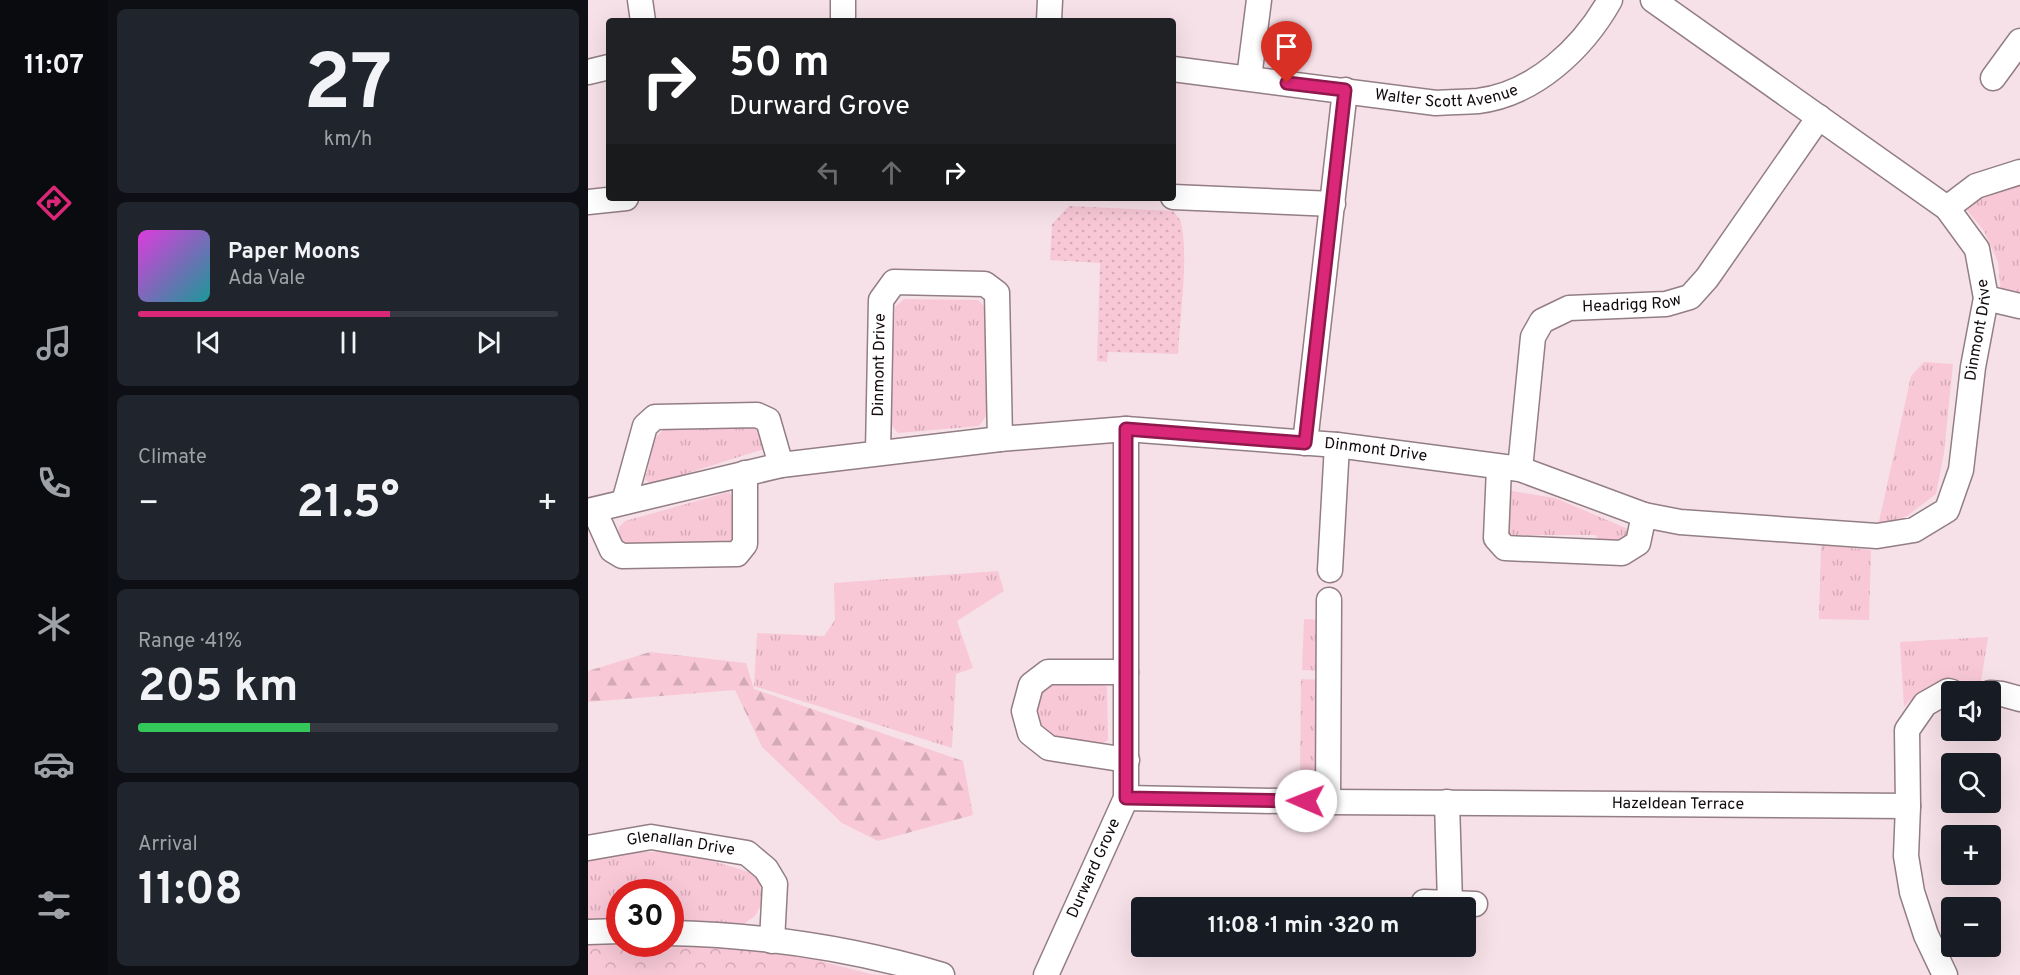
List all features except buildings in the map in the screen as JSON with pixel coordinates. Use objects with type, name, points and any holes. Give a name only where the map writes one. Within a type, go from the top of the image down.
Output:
[{"type":"street","points":[[640,0],[643,18]]},
{"type":"street","points":[[843,0],[843,18]]},
{"type":"street","points":[[1049,18],[1050,0]]},
{"type":"street","points":[[1249,78],[1259,0]]},
{"type":"street","name":"Walter Scott Avenue","points":[[1176,69],[1436,103],[1479,101],[1517,90],[1552,68],[1580,42],[1610,0]]},
{"type":"street","name":"Dinmont Drive","points":[[745,473],[746,544],[737,554],[622,556],[612,550],[591,510],[624,501],[745,473],[781,465],[1054,433],[1126,429],[1337,445],[1510,469],[1644,515],[1680,522],[1877,536],[1914,530],[1947,510],[1961,470],[1972,367],[1986,298],[1977,249],[1947,208],[1653,0]]},
{"type":"street","points":[[1993,78],[2020,41]]},
{"type":"street","points":[[588,72],[606,68]]},
{"type":"street","points":[[1305,443],[1345,90]]},
{"type":"street","name":"Headrigg Row","points":[[1510,469],[1533,337],[1542,321],[1569,308],[1666,304],[1690,297],[1707,278],[1819,117]]},
{"type":"street","points":[[1947,208],[1976,186],[2020,172]]},
{"type":"street","points":[[1176,197],[1333,204]]},
{"type":"street","points":[[588,202],[606,200]]},
{"type":"street","name":"Dinmont Drive","points":[[878,452],[881,300],[894,282],[985,284],[997,293],[1000,439]]},
{"type":"street","points":[[1986,298],[2020,306]]},
{"type":"street","points":[[624,501],[645,426],[655,417],[757,414],[768,420],[781,465]]},
{"type":"street","name":"Durward Grove","points":[[1046,975],[1126,798],[1126,429]]},
{"type":"street","points":[[1330,570],[1337,445]]},
{"type":"street","points":[[1510,469],[1496,538],[1505,548],[1622,553],[1638,543],[1644,515]]},
{"type":"street","points":[[1328,802],[1329,600]]},
{"type":"street","points":[[1126,672],[1048,672],[1031,685],[1024,711],[1030,733],[1049,748],[1127,760]]},
{"type":"street","points":[[2001,694],[2020,699]]},
{"type":"street","points":[[1941,695],[1925,704],[1907,730],[1906,856],[1912,892],[1926,936],[1945,975]]},
{"type":"street","name":"Hazeldean Terrace","points":[[1126,798],[1328,802],[1908,806]]},
{"type":"street","points":[[1447,802],[1450,897]]},
{"type":"street","name":"Glenallan Drive","points":[[588,848],[651,837],[747,853],[766,869],[775,884],[772,941]]},
{"type":"street","points":[[588,932],[606,931]]},
{"type":"street","points":[[684,933],[772,941],[849,953],[942,975]]},
{"type":"green space","points":[[2020,182],[2020,297],[2001,292],[1998,262],[1984,231],[1967,210],[1975,197]]},
{"type":"green space","points":[[1069,206],[1173,211],[1179,218],[1184,241],[1184,257],[1178,354],[1108,352],[1107,362],[1097,361],[1100,263],[1050,260],[1052,224]]},
{"type":"green space","points":[[904,299],[978,300],[987,309],[988,413],[979,426],[898,433],[889,423],[895,307]]},
{"type":"green space","points":[[1924,362],[1953,364],[1944,453],[1936,494],[1907,516],[1878,526],[1911,376]]},
{"type":"green space","points":[[757,427],[765,433],[764,449],[653,484],[645,480],[655,438],[665,428]]},
{"type":"green space","points":[[1506,490],[1555,498],[1633,531],[1630,542],[1605,546],[1595,535],[1505,535]]},
{"type":"green space","points":[[729,492],[733,499],[735,536],[728,545],[628,546],[618,538],[619,527],[625,521]]},
{"type":"green space","points":[[1821,545],[1871,550],[1869,620],[1819,619]]},
{"type":"green space","points":[[998,571],[1004,591],[957,621],[973,668],[956,674],[952,748],[754,686],[757,633],[824,636],[835,620],[834,583]]},
{"type":"green space","points":[[1304,619],[1324,620],[1322,671],[1302,670]]},
{"type":"green space","points":[[1988,637],[1981,681],[1938,682],[1922,690],[1904,707],[1900,642]]},
{"type":"green space","points":[[650,652],[746,663],[754,689],[963,761],[973,815],[878,841],[842,823],[762,747],[735,690],[588,702],[588,671]]},
{"type":"green space","points":[[1301,679],[1324,680],[1317,774],[1311,781],[1300,783]]},
{"type":"green space","points":[[1054,680],[1097,680],[1107,687],[1108,740],[1094,748],[1055,743],[1037,729],[1031,710],[1037,692]]},
{"type":"green space","points":[[609,852],[683,852],[755,874],[765,898],[755,916],[739,927],[684,925],[684,879],[606,879],[606,923],[588,923],[588,859]]},
{"type":"green space","points":[[684,942],[808,958],[875,975],[588,975],[588,944],[606,944],[606,957],[684,957]]},
{"type":"route","points":[[1287,83],[1345,90],[1305,443],[1126,429],[1126,798],[1306,801]]}]
